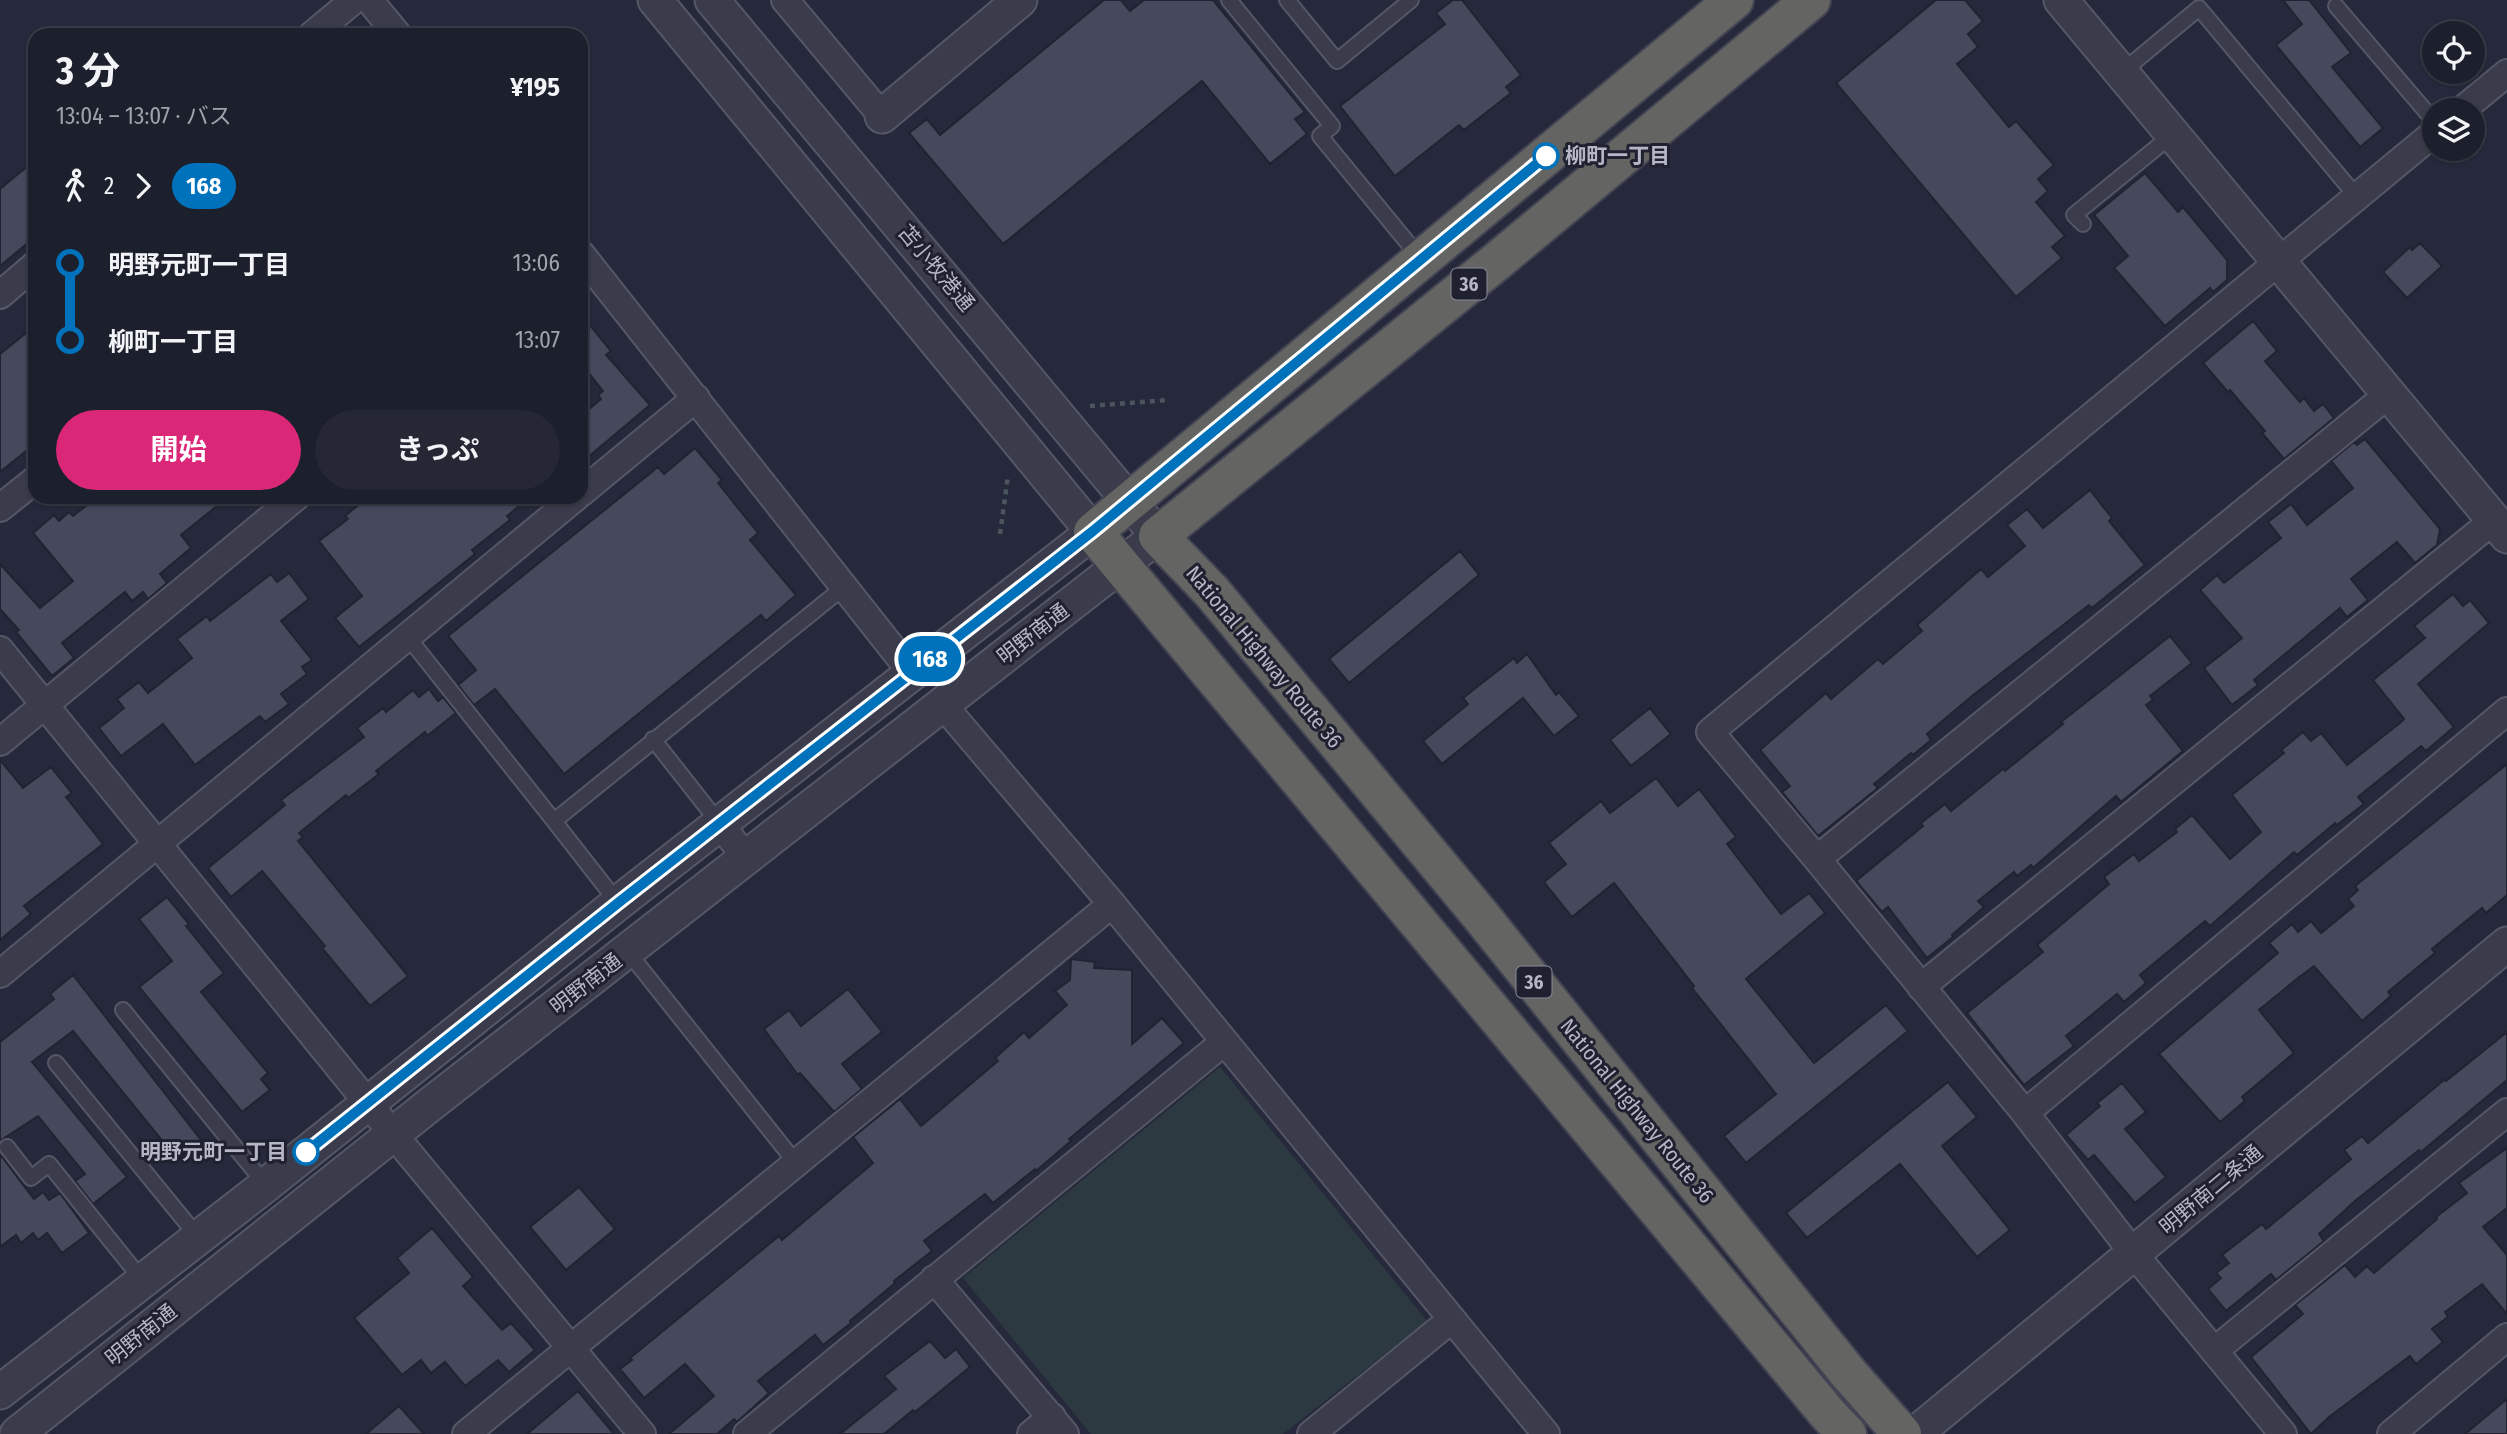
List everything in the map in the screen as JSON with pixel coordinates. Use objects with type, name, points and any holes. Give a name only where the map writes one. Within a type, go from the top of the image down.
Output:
[{"type":"highway","name":"36","points":[[1734,0],[1093,531],[1847,1434]]},
{"type":"highway","name":"36","points":[[1158,536],[1496,262],[1811,0]]},
{"type":"highway","name":"National Highway Route 36","points":[[1158,536],[1212,593],[1481,916],[1858,1386],[1902,1434]]},
{"type":"street","points":[[320,28],[354,0]]},
{"type":"street","points":[[369,0],[392,28]]},
{"type":"street","points":[[654,0],[1093,531]]},
{"type":"street","name":"苫小牧港通","points":[[712,0],[1158,536]]},
{"type":"street","points":[[785,0],[882,116],[1020,0]]},
{"type":"street","points":[[1921,987],[2501,528],[2061,0]]},
{"type":"street","points":[[2477,98],[2507,73]]},
{"type":"street","points":[[2283,1434],[2134,1254],[2025,1113],[1710,732],[2422,143]]},
{"type":"street","points":[[588,264],[912,673]]},
{"type":"street","points":[[0,295],[28,271]]},
{"type":"street","points":[[1817,859],[2389,394]]},
{"type":"street","points":[[588,487],[696,398]]},
{"type":"street","points":[[0,508],[28,486]]},
{"type":"street","points":[[0,742],[288,504]]},
{"type":"street","points":[[0,974],[567,504]]},
{"type":"street","name":"明野南通","points":[[0,1392],[1093,531]]},
{"type":"street","name":"明野南通","points":[[17,1434],[393,1134],[1158,536]]},
{"type":"street","points":[[0,650],[393,1134],[642,1434]]},
{"type":"street","points":[[943,705],[1112,904],[1546,1434]]},
{"type":"street","points":[[2025,1113],[2507,711]]},
{"type":"street","points":[[720,824],[747,859]]},
{"type":"street","points":[[466,1434],[1112,904]]},
{"type":"street","name":"明野南二条通","points":[[1915,1434],[2507,944]]},
{"type":"street","points":[[747,1434],[1224,1042]]},
{"type":"street","points":[[2214,1351],[2507,1112]]},
{"type":"street","points":[[934,1279],[1059,1426],[1031,1434]]},
{"type":"street","points":[[1311,1434],[1452,1319]]},
{"type":"street","points":[[2391,1434],[2507,1337]]},
{"type":"lane","points":[[1229,0],[1332,126],[1320,136],[1421,260]]},
{"type":"lane","points":[[1287,0],[1337,61],[1411,0]]},
{"type":"lane","points":[[2336,6],[2422,107]]},
{"type":"lane","points":[[2122,72],[2199,8],[2357,197]]},
{"type":"lane","points":[[2083,225],[2074,215],[2172,135]]},
{"type":"lane","points":[[554,821],[845,587]]},
{"type":"lane","points":[[407,636],[618,903]]},
{"type":"lane","points":[[653,739],[720,824]]},
{"type":"lane","points":[[628,952],[796,1163]]},
{"type":"lane","points":[[123,1010],[265,1185]]},
{"type":"lane","points":[[56,1063],[198,1237]]},
{"type":"lane","points":[[7,1147],[32,1178],[49,1164],[143,1281]]},
{"type":"shaded area","points":[[1220,1067],[1427,1321],[1283,1434],[1091,1434],[963,1278]]},
{"type":"building","points":[[1104,0],[1121,0],[1130,11],[1144,0],[1213,0],[1305,112],[1295,119],[1307,134],[1270,164],[1202,81],[1003,244],[909,133],[927,119],[940,135]]},
{"type":"building","points":[[1453,0],[1462,0],[1521,75],[1506,87],[1511,93],[1464,130],[1459,125],[1395,176],[1340,106],[1445,24],[1436,13]]},
{"type":"building","points":[[1936,0],[1965,0],[1983,21],[1968,34],[1978,47],[1957,64],[2009,127],[2016,121],[2054,165],[2038,179],[2048,191],[2036,202],[2065,236],[2052,247],[2062,258],[2016,297],[1836,83]]},
{"type":"building","points":[[2283,0],[2309,0],[2351,53],[2332,67],[2383,128],[2360,147],[2276,45],[2302,24]]},
{"type":"building","points":[[28,166],[28,243],[0,266],[0,189]]},
{"type":"building","points":[[2145,173],[2178,212],[2183,207],[2227,260],[2227,280],[2213,292],[2210,288],[2165,326],[2114,268],[2128,256],[2094,215]]},
{"type":"building","points":[[2420,243],[2442,266],[2407,298],[2383,272],[2410,247],[2412,250]]},
{"type":"building","points":[[2253,321],[2277,351],[2265,361],[2300,402],[2304,398],[2314,411],[2323,404],[2334,418],[2284,459],[2262,433],[2265,431],[2203,363]]},
{"type":"building","points":[[588,323],[611,351],[606,355],[650,405],[588,457],[588,410],[601,399],[598,395],[603,391],[588,372]]},
{"type":"building","points":[[28,332],[28,450],[0,472],[0,354]]},
{"type":"building","points":[[2365,439],[2440,529],[2437,545],[2415,563],[2397,542],[2351,579],[2368,600],[2347,617],[2340,608],[2254,680],[2258,685],[2232,705],[2204,668],[2242,638],[2200,590],[2217,575],[2224,583],[2281,538],[2268,522],[2291,504],[2307,525],[2353,488],[2331,461],[2354,442],[2357,445]]},
{"type":"building","points":[[695,448],[722,480],[718,483],[758,533],[750,540],[796,595],[766,621],[761,615],[564,774],[495,689],[474,705],[458,685],[476,670],[448,636],[658,467],[664,474]]},
{"type":"building","points":[[2090,490],[2112,518],[2109,521],[2145,565],[2092,608],[2089,605],[1972,696],[1927,734],[1931,740],[1874,784],[1878,788],[1818,836],[1782,792],[1790,786],[1760,750],[1826,693],[1831,699],[1878,659],[1883,664],[1922,631],[1917,625],[1981,569],[1988,577],[2025,546],[2007,525],[2027,509],[2043,528]]},
{"type":"building","points":[[88,504],[219,504],[181,535],[191,548],[160,574],[167,583],[148,599],[143,592],[132,601],[125,592],[62,643],[74,658],[52,676],[16,632],[19,630],[0,609],[0,564],[40,608],[73,581],[33,533],[54,515],[59,521],[69,512],[73,516]]},
{"type":"building","points":[[360,504],[522,504],[507,516],[510,520],[472,550],[475,554],[359,647],[335,618],[362,596],[319,541],[348,519],[345,516]]},
{"type":"building","points":[[1460,551],[1479,575],[1349,683],[1329,659]]},
{"type":"building","points":[[289,573],[309,599],[281,621],[312,660],[302,667],[307,674],[281,694],[289,704],[265,722],[260,716],[195,765],[163,724],[121,756],[99,728],[124,708],[117,699],[139,682],[148,693],[192,658],[177,639],[207,616],[210,621],[271,574],[277,582]]},
{"type":"building","points":[[2453,594],[2463,606],[2470,600],[2489,623],[2418,684],[2454,727],[2426,751],[2421,746],[2358,797],[2364,804],[2337,825],[2335,823],[2297,855],[2294,852],[2210,926],[2205,921],[2140,975],[2146,983],[2124,1002],[2117,994],[2066,1036],[2074,1046],[2024,1085],[1967,1013],[2043,952],[2037,945],[2109,884],[2104,877],[2134,854],[2139,861],[2177,832],[2175,829],[2192,815],[2230,859],[2261,832],[2232,795],[2284,753],[2281,750],[2303,732],[2311,741],[2321,733],[2347,765],[2401,722],[2404,719],[2373,680],[2425,638],[2414,626]]},
{"type":"building","points":[[2170,636],[2192,663],[2150,696],[2153,700],[2146,705],[2183,751],[2121,802],[2116,796],[2033,868],[2031,865],[2017,876],[2014,872],[1978,901],[1984,907],[1927,958],[1888,907],[1882,912],[1856,881],[1923,826],[1921,823],[1945,804],[1951,811],[2003,769],[2005,771],[2063,724],[2061,722]]},
{"type":"building","points":[[1527,654],[1556,695],[1559,692],[1579,716],[1554,736],[1523,698],[1442,764],[1423,741],[1468,704],[1463,698],[1514,658],[1517,663]]},
{"type":"building","points":[[429,689],[438,701],[443,697],[456,713],[427,736],[425,732],[376,771],[379,774],[348,798],[346,795],[299,833],[303,837],[298,841],[408,976],[370,1006],[322,948],[325,946],[262,871],[231,897],[208,868],[285,805],[281,800],[364,737],[357,728],[383,708],[386,712],[413,690],[419,697]]},
{"type":"building","points":[[1650,708],[1671,734],[1631,766],[1610,740]]},
{"type":"building","points":[[0,760],[23,788],[51,767],[72,793],[66,797],[103,844],[24,906],[31,914],[0,940]]},
{"type":"building","points":[[2507,764],[2507,895],[2486,913],[2482,908],[2432,949],[2435,953],[2388,992],[2391,996],[2362,1021],[2314,966],[2298,978],[2259,1010],[2294,1053],[2242,1097],[2245,1101],[2220,1122],[2159,1054],[2278,953],[2269,943],[2292,924],[2298,932],[2311,921],[2321,933],[2354,906],[2348,899],[2358,890],[2355,886]]},
{"type":"building","points":[[1656,778],[1678,806],[1699,789],[1736,837],[1727,844],[1781,914],[1809,893],[1825,913],[1746,979],[1814,1063],[1886,1005],[1908,1031],[1746,1163],[1724,1136],[1776,1094],[1614,883],[1572,917],[1544,882],[1566,864],[1549,843],[1601,801],[1610,813]]},
{"type":"building","points":[[167,897],[189,924],[186,926],[224,973],[201,992],[268,1073],[261,1079],[270,1090],[242,1112],[139,987],[172,961],[139,919]]},
{"type":"building","points":[[1071,959],[1095,962],[1094,968],[1132,970],[1132,1044],[1162,1018],[1184,1043],[1069,1139],[1071,1141],[1036,1171],[1035,1169],[993,1203],[985,1194],[924,1241],[932,1251],[894,1281],[895,1283],[850,1321],[851,1323],[823,1345],[815,1335],[758,1381],[769,1393],[737,1422],[734,1419],[717,1434],[669,1434],[714,1396],[685,1364],[644,1398],[620,1369],[779,1236],[782,1240],[873,1163],[853,1137],[900,1099],[921,1126],[998,1061],[995,1058],[1024,1032],[1029,1038],[1067,1005],[1055,991],[1070,980]]},
{"type":"building","points":[[73,975],[201,1140],[177,1159],[73,1031],[32,1062],[127,1177],[93,1204],[75,1181],[85,1174],[38,1116],[0,1141],[0,1042],[54,999],[50,994]]},
{"type":"building","points":[[848,989],[882,1032],[842,1064],[862,1089],[834,1112],[800,1073],[798,1075],[764,1029],[789,1010],[801,1026]]},
{"type":"building","points":[[2507,1032],[2507,1080],[2421,1152],[2419,1150],[2355,1201],[2319,1234],[2324,1241],[2276,1280],[2271,1274],[2226,1311],[2208,1289],[2221,1278],[2216,1273],[2229,1263],[2222,1255],[2262,1224],[2266,1229],[2351,1159],[2344,1150],[2362,1136],[2368,1143]]},
{"type":"building","points":[[1948,1082],[1977,1117],[1942,1146],[2010,1230],[1977,1257],[1900,1164],[1807,1238],[1786,1213]]},
{"type":"building","points":[[2122,1083],[2146,1112],[2125,1129],[2166,1177],[2135,1203],[2094,1155],[2088,1160],[2066,1135],[2100,1106],[2097,1103]]},
{"type":"building","points":[[2507,1148],[2507,1208],[2483,1227],[2507,1255],[2507,1314],[2482,1284],[2445,1312],[2448,1317],[2432,1329],[2443,1342],[2416,1364],[2410,1356],[2329,1417],[2311,1434],[2251,1357],[2303,1314],[2295,1305],[2345,1265],[2355,1277],[2367,1266],[2374,1273],[2467,1193],[2459,1183]]},
{"type":"building","points":[[0,1154],[34,1199],[43,1192],[49,1200],[60,1193],[89,1233],[62,1253],[47,1233],[38,1240],[33,1233],[21,1243],[16,1235],[0,1247]]},
{"type":"building","points":[[579,1187],[615,1229],[566,1270],[530,1227]]},
{"type":"building","points":[[432,1228],[473,1277],[463,1286],[502,1330],[511,1323],[535,1350],[509,1372],[498,1360],[465,1386],[445,1362],[431,1373],[421,1360],[402,1375],[354,1318],[409,1273],[397,1258]]},
{"type":"building","points":[[930,1341],[945,1358],[956,1349],[970,1367],[884,1434],[840,1434],[896,1389],[884,1376]]},
{"type":"building","points":[[578,1391],[614,1434],[527,1434]]},
{"type":"building","points":[[2507,1399],[2507,1434],[2465,1434]]},
{"type":"building","points":[[399,1406],[424,1434],[366,1434]]},
{"type":"bus line","name":"168","points":[[306,1152],[618,903],[1093,531],[1546,156]]},
{"type":"place","name":"柳町一丁目","points":[[1546,156]]},
{"type":"place","name":"明野元町一丁目","points":[[306,1152]]}]
